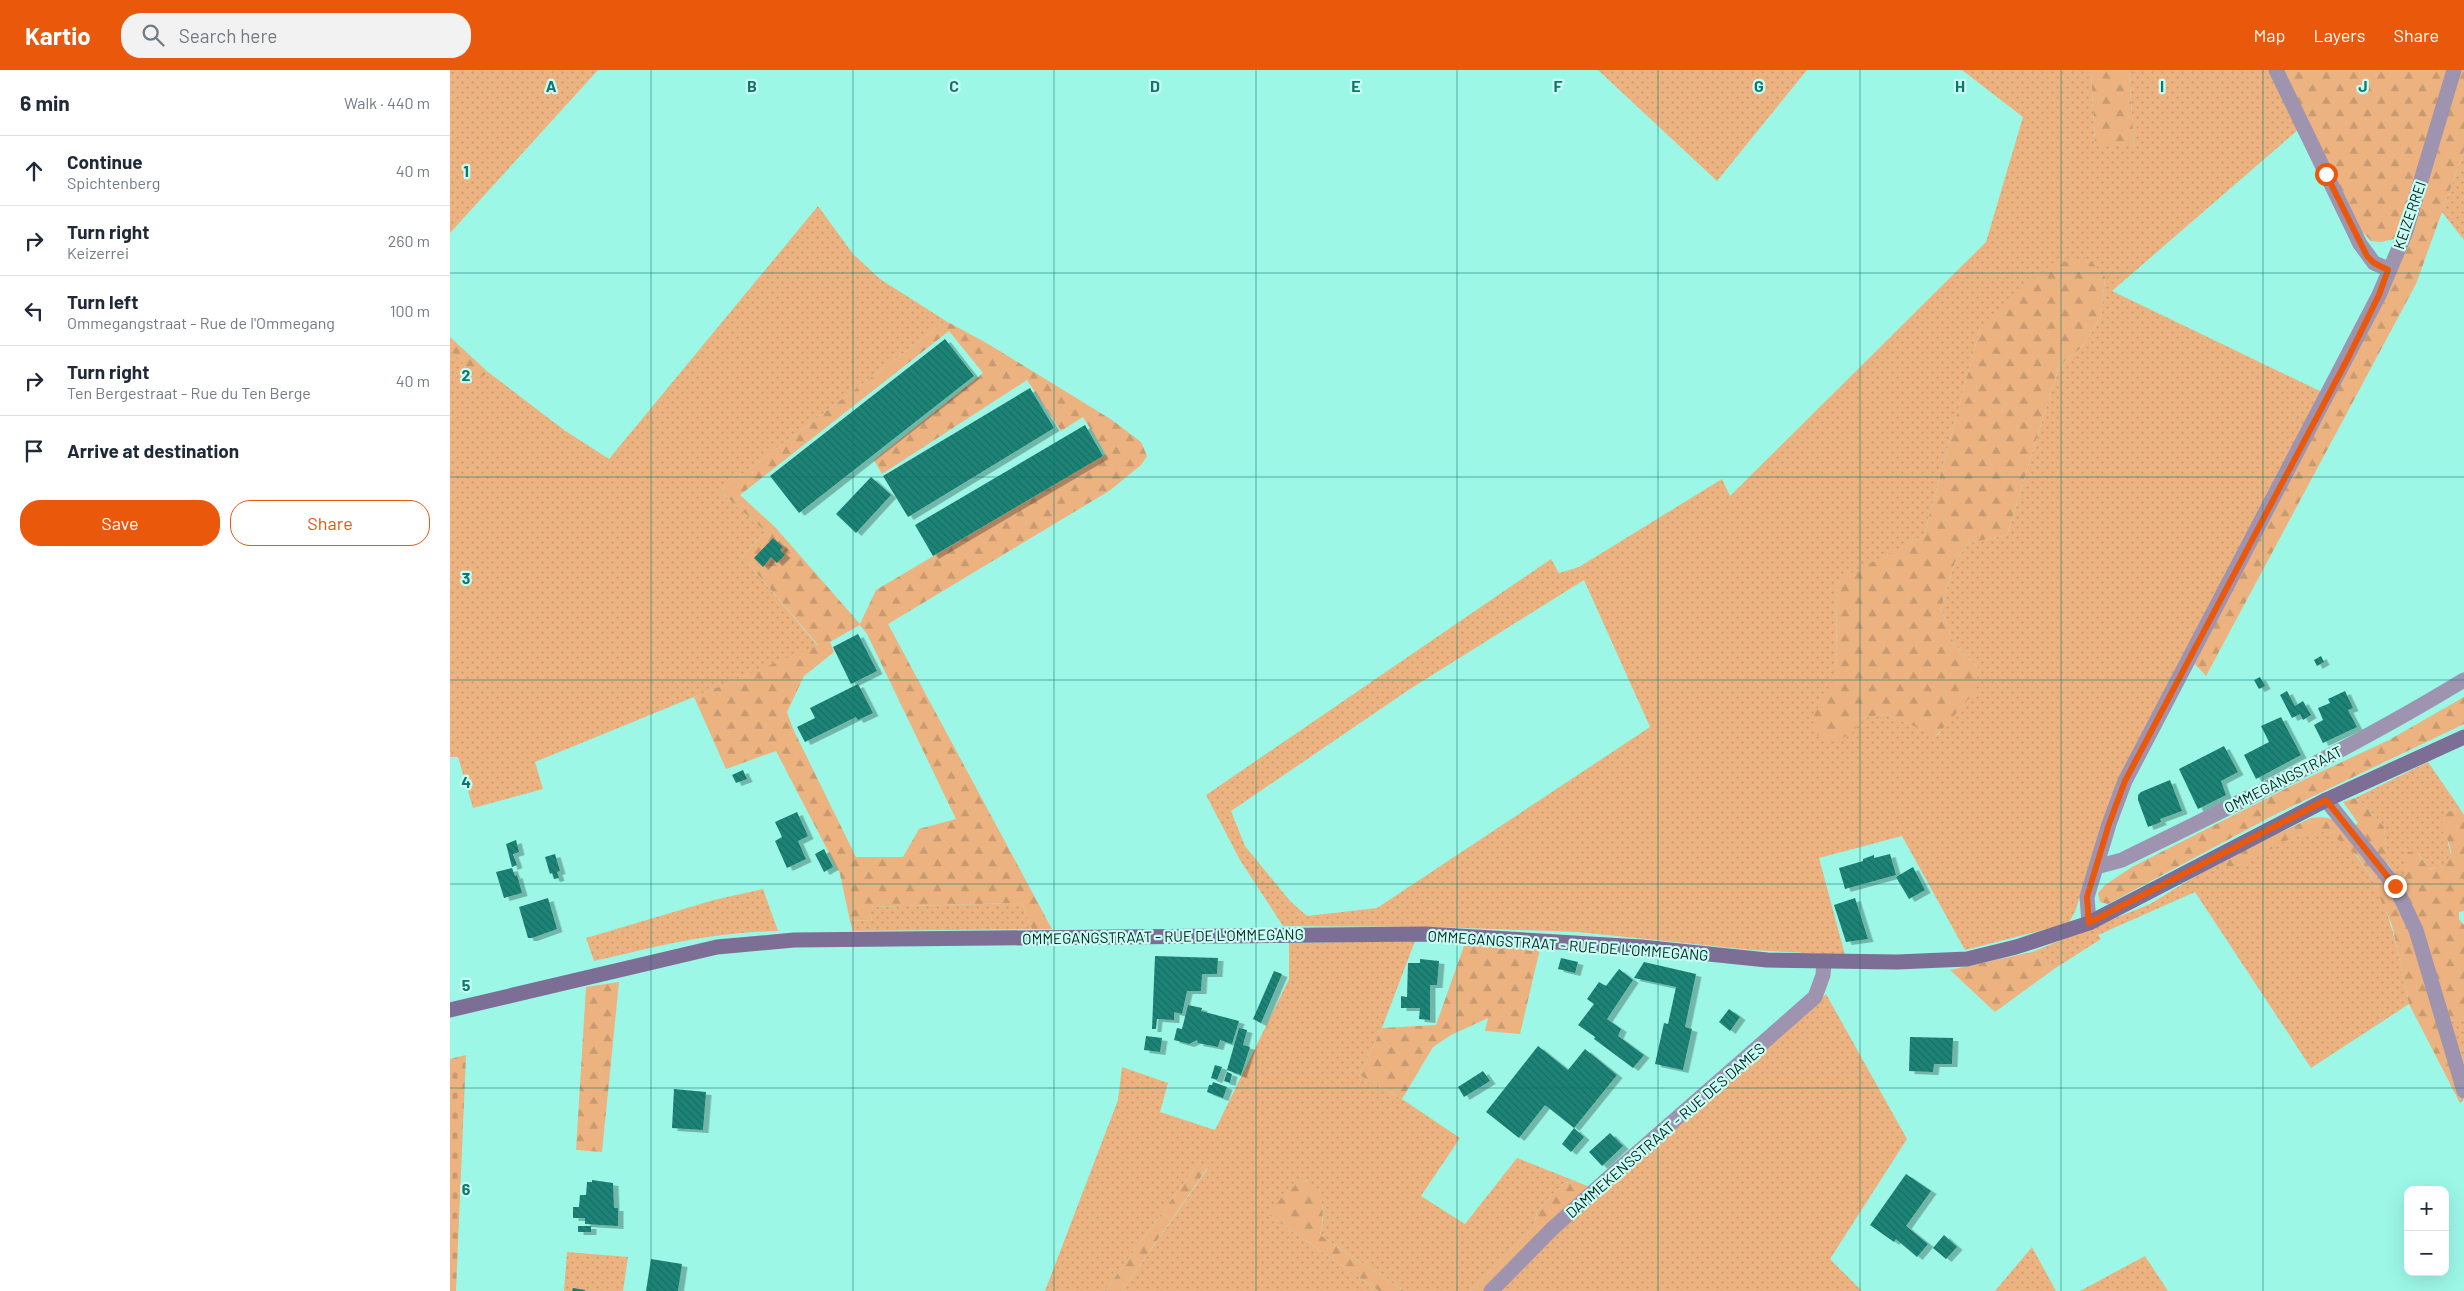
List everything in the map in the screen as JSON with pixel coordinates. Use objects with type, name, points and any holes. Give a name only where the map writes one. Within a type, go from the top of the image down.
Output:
[{"type":"main road","name":"OMMEGANGSTRAAT - RUE DE L'OMMEGANG","points":[[450,1010],[717,947],[794,940],[1424,934],[1641,947],[1741,958],[1897,962],[1967,959],[2016,948],[2089,923],[2326,800],[2464,737]]},
{"type":"street","points":[[2276,70],[2360,244],[2374,263],[2388,270]]},
{"type":"street","name":"KEIZERREI","points":[[2089,923],[2087,897],[2125,781],[2365,324],[2405,234],[2454,70]]},
{"type":"street","name":"OMMEGANGSTRAAT","points":[[2096,867],[2122,860],[2293,775],[2399,720],[2464,680]]},
{"type":"street","points":[[2326,800],[2395,886],[2404,901],[2416,930],[2464,1091]]},
{"type":"street","name":"DAMMEKENSSTRAAT - RUE DES DAMES","points":[[1491,1291],[1552,1229],[1810,1002],[1819,988],[1823,975],[1824,961]]},
{"type":"green space","points":[[450,70],[598,70],[450,233]]},
{"type":"green space","points":[[1598,70],[1807,70],[1717,181]]},
{"type":"green space","points":[[1962,70],[2091,70],[2095,145],[2134,145],[2129,70],[2271,70],[2300,128],[2112,291],[2322,392],[2109,805],[2075,912],[2069,922],[1965,950],[1902,836],[1819,858],[1845,955],[1752,950],[1578,932],[1435,927],[1283,926],[1240,860],[1206,795],[1551,559],[1559,573],[1579,567],[1722,479],[1730,496],[1986,242],[2023,117]],"holes":[[[2105,278],[2101,317],[2082,347],[2059,366],[2007,535],[1969,543],[1955,562],[1941,608],[1954,644],[1979,669],[1938,735],[1883,714],[1858,719],[1828,692],[1836,676],[1837,582],[1924,535],[1980,329]],[[1584,580],[1650,727],[1377,908],[1307,916],[1290,901],[1245,846],[1231,811],[1410,689]]]},
{"type":"green space","points":[[2091,70],[2129,70],[2134,145],[2095,145]]},
{"type":"green space","points":[[2283,70],[2449,70],[2426,147],[2394,239],[2381,242],[2371,241],[2358,227]]},
{"type":"green space","points":[[2459,70],[2464,70],[2464,151],[2416,284],[2206,676],[2193,662],[2393,277]]},
{"type":"green space","points":[[2464,151],[2464,240],[2442,212]]},
{"type":"green space","points":[[818,206],[853,254],[880,279],[946,321],[720,491],[766,532],[742,556],[818,646],[535,762],[543,789],[473,808],[458,757],[450,757],[450,350],[479,378],[488,372],[564,430],[609,459]]},
{"type":"green space","points":[[2089,259],[2105,277],[2101,317],[2082,347],[2059,366],[2007,535],[1969,543],[1955,562],[1941,608],[1954,644],[1979,669],[1974,693],[1937,735],[1883,714],[1858,719],[1855,731],[1836,742],[1817,735],[1814,715],[1836,676],[1837,581],[1924,535],[1980,329],[2053,263]]},
{"type":"green space","points":[[946,321],[990,345],[1112,420],[1141,442],[1147,456],[1141,465],[1109,491],[888,624],[1052,929],[1032,929],[1022,903],[868,907],[872,920],[850,921],[840,874],[776,751],[726,769],[694,697],[818,645],[742,556],[766,532],[720,491]],"holes":[[[949,331],[983,373],[874,460],[882,474],[1027,380],[1061,431],[1083,417],[1106,454],[876,590],[860,624],[775,527],[740,495]],[[860,625],[867,634],[956,819],[919,829],[903,857],[856,857],[793,729],[787,712],[804,676],[834,652],[830,642]]]},
{"type":"green space","points":[[450,337],[488,372],[479,379],[450,350]]},
{"type":"green space","points":[[2464,697],[2464,724],[2276,814],[2108,904],[2100,902],[2098,893],[2105,885],[2132,867],[2299,782],[2389,740]]},
{"type":"green space","points":[[2428,762],[2459,807],[2446,813],[2447,838],[2451,856],[2443,866],[2429,869],[2418,853],[2405,889],[2388,864],[2384,827],[2366,806],[2355,798]]},
{"type":"green space","points":[[2355,798],[2366,806],[2384,827],[2388,864],[2378,870],[2400,903],[2463,1100],[2460,1103],[2409,1004],[2392,925],[2371,877],[2358,857],[2330,832],[2313,833],[2287,840],[2243,864],[2229,868],[2226,865],[2225,858],[2311,818],[2323,817],[2332,819],[2349,831],[2358,823],[2343,802]]},
{"type":"green space","points":[[2459,807],[2464,815],[2464,911],[2459,912],[2459,919],[2464,925],[2464,1016],[2449,1022],[2405,889],[2404,860],[2408,852],[2417,852],[2429,869],[2443,866],[2451,856],[2451,852],[2448,841],[2440,828],[2446,813]]},
{"type":"green space","points":[[2310,832],[2329,832],[2336,836],[2361,863],[2373,881],[2389,920],[2409,1004],[2311,1068],[2195,892],[2098,935],[2101,939],[2054,969],[2032,952],[2150,904],[2225,858],[2238,866],[2283,841]]},
{"type":"green space","points":[[763,889],[778,931],[707,937],[594,961],[586,938],[714,900]]},
{"type":"green space","points":[[1022,903],[1032,929],[853,931],[850,921],[872,920],[868,907]]},
{"type":"green space","points":[[1415,941],[1382,1028],[1359,1075],[1402,1099],[1460,1138],[1421,1196],[1465,1224],[1517,1158],[1575,1181],[1564,1183],[1537,1211],[1534,1227],[1470,1291],[1404,1291],[1320,1235],[1323,1218],[1322,1205],[1308,1180],[1290,1189],[1281,1198],[1270,1216],[1379,1291],[1122,1291],[1208,1168],[1199,1162],[1105,1291],[1045,1291],[1118,1100],[1122,1067],[1168,1083],[1160,1112],[1215,1130],[1289,979],[1289,943]]},
{"type":"green space","points":[[1465,943],[1540,949],[1520,1034],[1485,1031],[1488,1018],[1451,1035],[1433,1047],[1402,1099],[1359,1075],[1382,1028],[1436,1025]]},
{"type":"green space","points":[[2032,952],[2054,969],[1995,1012],[1950,970]]},
{"type":"green space","points":[[619,982],[602,1152],[576,1150],[586,987]]},
{"type":"green space","points":[[1826,994],[1907,1139],[1830,1259],[1862,1291],[1499,1291],[1572,1219]]},
{"type":"green space","points":[[2464,1016],[2464,1064],[2449,1022]]},
{"type":"green space","points":[[466,1055],[456,1291],[450,1291],[450,1059]]},
{"type":"green space","points":[[1199,1162],[1208,1167],[1122,1291],[1105,1291]]},
{"type":"green space","points":[[1308,1180],[1321,1198],[1323,1220],[1320,1235],[1404,1291],[1379,1291],[1270,1216],[1285,1193],[1295,1185]]},
{"type":"green space","points":[[1575,1181],[1592,1188],[1485,1291],[1470,1291],[1534,1227],[1537,1211],[1564,1183]]},
{"type":"green space","points":[[2032,1247],[2056,1291],[1995,1291]]},
{"type":"green space","points":[[567,1252],[628,1257],[623,1291],[564,1291]]},
{"type":"green space","points":[[2145,1256],[2168,1291],[2080,1291]]},
{"type":"building","points":[[945,339],[974,376],[799,513],[770,476]]},
{"type":"building","points":[[1030,388],[1054,428],[908,517],[883,476]]},
{"type":"building","points":[[1085,425],[1103,456],[933,556],[915,525]]},
{"type":"building","points":[[871,477],[891,495],[856,533],[836,514]]},
{"type":"building","points":[[773,538],[783,547],[780,550],[785,555],[777,563],[771,557],[763,567],[754,558]]},
{"type":"building","points":[[858,634],[877,671],[851,684],[833,647]]},
{"type":"building","points":[[2321,656],[2324,662],[2317,666],[2314,660]]},
{"type":"building","points":[[2260,677],[2265,686],[2259,689],[2254,680]]},
{"type":"building","points":[[858,684],[873,713],[858,720],[856,717],[805,742],[797,727],[815,718],[810,708]]},
{"type":"building","points":[[2287,691],[2295,706],[2303,701],[2311,715],[2303,720],[2300,714],[2292,718],[2280,695]]},
{"type":"building","points":[[2345,691],[2353,708],[2348,710],[2357,727],[2323,743],[2314,725],[2323,720],[2318,708],[2330,703],[2328,699]]},
{"type":"building","points":[[2281,717],[2301,755],[2256,779],[2244,755],[2269,742],[2261,726]]},
{"type":"building","points":[[2224,746],[2238,772],[2221,781],[2226,795],[2198,809],[2179,769]]},
{"type":"building","points":[[743,770],[747,779],[736,783],[732,775]]},
{"type":"building","points":[[2170,780],[2182,811],[2160,819],[2161,822],[2148,827],[2138,795]]},
{"type":"building","points":[[797,812],[808,836],[798,841],[806,859],[787,868],[775,841],[782,837],[775,822]]},
{"type":"building","points":[[516,840],[519,852],[513,854],[517,865],[512,867],[506,844]]},
{"type":"building","points":[[824,849],[833,867],[824,872],[815,854]]},
{"type":"building","points":[[555,854],[560,871],[557,872],[559,878],[554,879],[552,873],[550,874],[545,857]]},
{"type":"building","points":[[1890,854],[1896,875],[1845,889],[1839,868],[1863,861],[1863,859],[1874,855],[1874,858]]},
{"type":"building","points":[[1913,867],[1925,890],[1909,899],[1896,877]]},
{"type":"building","points":[[512,868],[515,876],[517,875],[522,893],[504,898],[496,872]]},
{"type":"building","points":[[548,898],[557,929],[528,938],[519,907]]},
{"type":"building","points":[[1855,898],[1868,939],[1846,942],[1834,905]]},
{"type":"building","points":[[1155,956],[1218,958],[1217,974],[1202,974],[1201,991],[1187,991],[1182,1014],[1174,1012],[1174,1020],[1157,1019],[1156,1029],[1152,1029]]},
{"type":"building","points":[[1561,958],[1578,962],[1575,973],[1558,969]]},
{"type":"building","points":[[1420,959],[1439,961],[1437,985],[1430,985],[1430,1020],[1419,1019],[1420,1008],[1401,1008],[1401,996],[1407,997],[1408,963],[1420,963]]},
{"type":"building","points":[[1644,962],[1696,974],[1685,1027],[1692,1029],[1683,1070],[1655,1064],[1664,1023],[1668,1024],[1676,987],[1634,978]]},
{"type":"building","points":[[1619,969],[1633,980],[1607,1019],[1621,1029],[1618,1036],[1644,1055],[1633,1068],[1578,1025],[1594,1004],[1587,999],[1599,982],[1606,986]]},
{"type":"building","points":[[1274,971],[1282,974],[1261,1023],[1253,1019]]},
{"type":"building","points":[[1188,1005],[1202,1008],[1201,1011],[1239,1021],[1232,1044],[1220,1040],[1218,1047],[1198,1043],[1197,1040],[1189,1044],[1174,1040],[1177,1028],[1182,1029]]},
{"type":"building","points":[[1729,1009],[1740,1017],[1730,1031],[1719,1022]]},
{"type":"building","points":[[1239,1028],[1247,1030],[1243,1045],[1250,1047],[1241,1075],[1227,1070]]},
{"type":"building","points":[[1146,1036],[1162,1038],[1160,1052],[1144,1050]]},
{"type":"building","points":[[1910,1037],[1953,1038],[1952,1064],[1934,1064],[1933,1072],[1909,1071]]},
{"type":"building","points":[[1538,1046],[1568,1070],[1585,1049],[1617,1075],[1574,1128],[1545,1105],[1519,1138],[1486,1112]]},
{"type":"building","points":[[1215,1065],[1222,1067],[1217,1080],[1211,1078]]},
{"type":"building","points":[[1483,1071],[1490,1081],[1464,1097],[1458,1087]]},
{"type":"building","points":[[1227,1072],[1232,1074],[1230,1083],[1224,1081]]},
{"type":"building","points":[[1213,1082],[1227,1087],[1223,1098],[1207,1092],[1209,1085],[1212,1085]]},
{"type":"building","points":[[674,1089],[706,1092],[703,1130],[672,1128]]},
{"type":"building","points":[[1574,1128],[1584,1137],[1571,1152],[1562,1144]]},
{"type":"building","points":[[1610,1133],[1623,1146],[1602,1166],[1589,1152]]},
{"type":"building","points":[[1906,1174],[1931,1191],[1906,1226],[1928,1244],[1917,1257],[1896,1239],[1894,1242],[1870,1225]]},
{"type":"building","points":[[592,1180],[613,1183],[614,1208],[618,1208],[618,1226],[585,1224],[585,1218],[573,1218],[573,1207],[579,1207],[580,1195],[586,1195],[587,1182],[592,1182]]},
{"type":"building","points":[[578,1226],[591,1226],[591,1232],[578,1232]]},
{"type":"building","points":[[1944,1235],[1957,1247],[1946,1259],[1933,1248]]},
{"type":"building","points":[[651,1259],[682,1264],[678,1291],[646,1291]]},
{"type":"building","points":[[573,1288],[585,1290],[585,1291],[572,1291]]},
{"type":"route","points":[[2326,174],[2367,256],[2374,263],[2388,270],[2379,295],[2348,358],[2125,781],[2117,799],[2087,897],[2089,923],[2134,902],[2224,852],[2326,800],[2395,886]]}]
